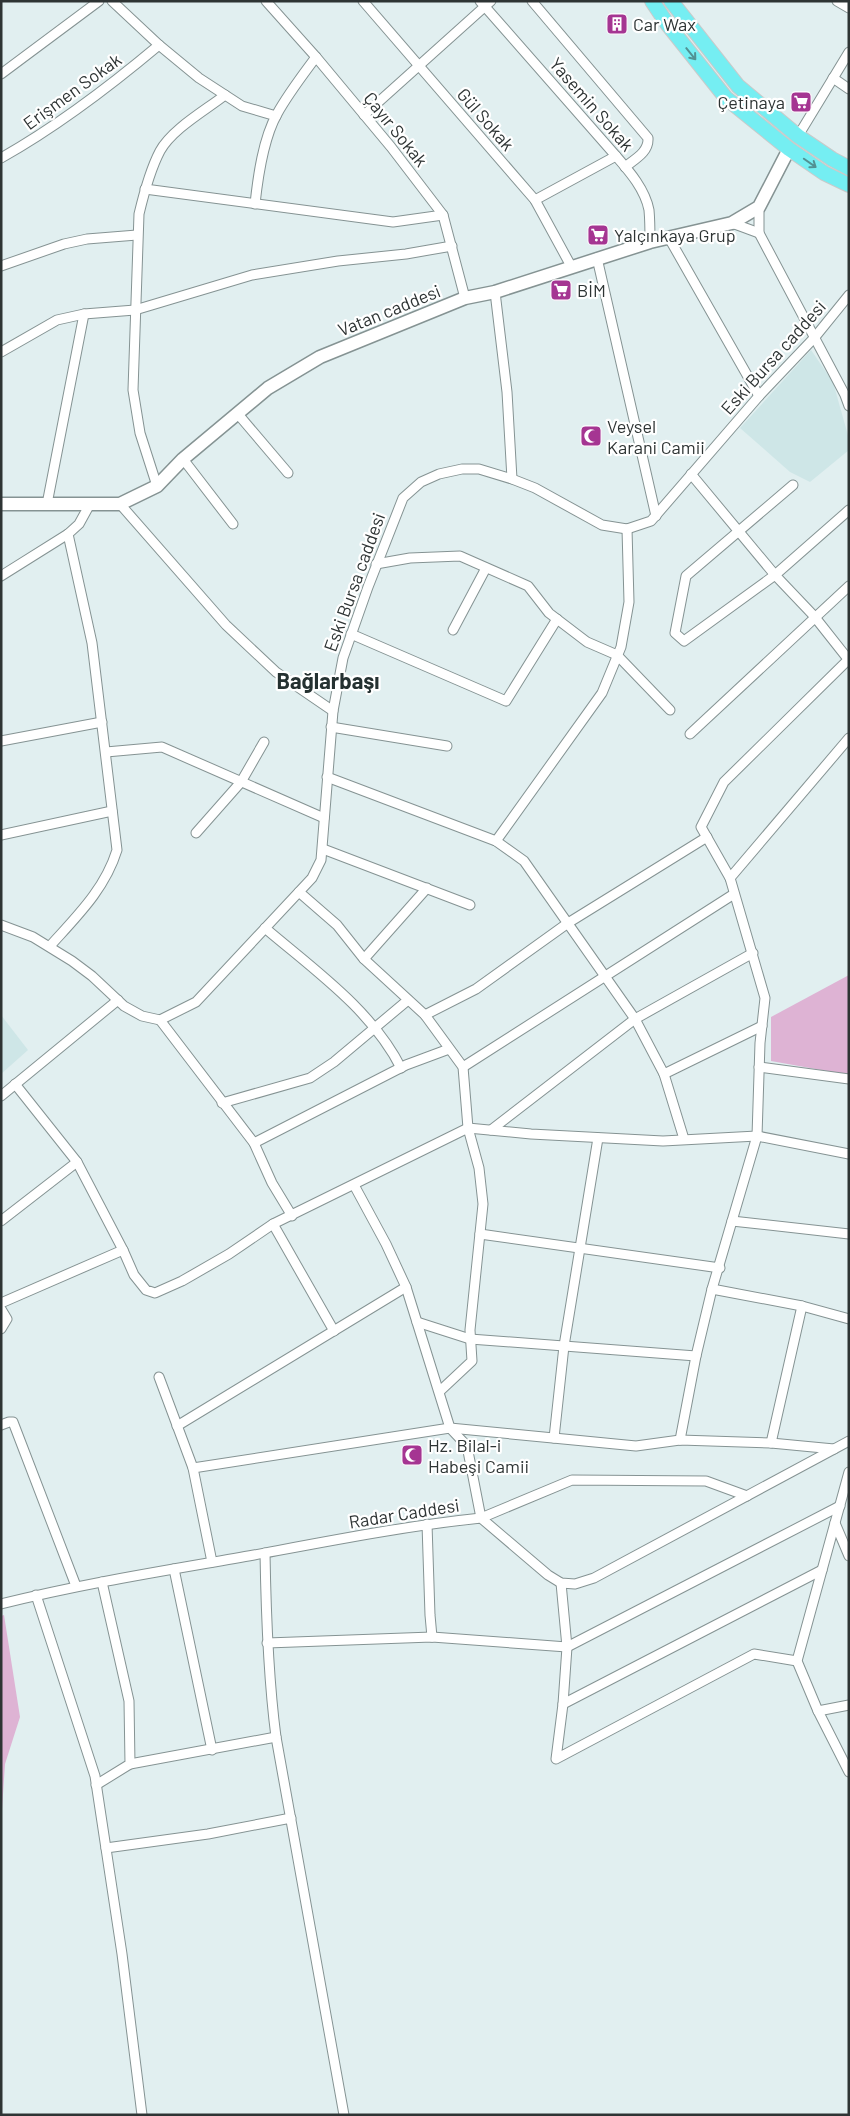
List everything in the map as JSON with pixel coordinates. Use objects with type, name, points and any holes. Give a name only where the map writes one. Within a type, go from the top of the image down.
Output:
[{"type":"main road","points":[[652,1],[668,25],[726,98],[824,173],[849,185]]},
{"type":"main road","points":[[671,1],[738,86],[798,136],[849,168]]},
{"type":"main road","points":[[789,148],[798,136]]},
{"type":"street","points":[[1,74],[99,1]]},
{"type":"street","points":[[112,1],[159,45],[199,78],[242,106],[276,116]]},
{"type":"street","name":"Çayır Sokak","points":[[266,1],[364,115],[443,215],[465,298]]},
{"type":"street","name":"Gül Sokak","points":[[364,1],[535,200],[571,266]]},
{"type":"street","points":[[532,1],[648,138],[648,145],[644,152],[625,167]]},
{"type":"street","points":[[837,1],[849,8]]},
{"type":"street","points":[[364,115],[419,67],[485,3]]},
{"type":"street","name":"Yasemin Sokak","points":[[485,3],[616,156],[643,193],[649,209],[650,242]]},
{"type":"street","name":"Erişmen Sokak","points":[[1,158],[31,141],[111,86],[159,45]]},
{"type":"street","points":[[798,136],[849,52]]},
{"type":"street","points":[[255,204],[260,167],[276,116],[294,86],[316,58]]},
{"type":"street","points":[[833,78],[849,89]]},
{"type":"street","points":[[157,486],[140,433],[134,390],[139,214],[145,189],[161,150],[177,132],[225,95]]},
{"type":"street","name":"Vatan caddesi","points":[[1,504],[120,504],[157,486],[184,459],[268,388],[320,357],[465,298],[495,292],[650,242],[732,224],[759,206],[789,148]]},
{"type":"street","points":[[535,200],[616,156]]},
{"type":"street","points":[[145,189],[393,222],[443,215]]},
{"type":"street","points":[[759,206],[759,233],[846,395],[849,406]]},
{"type":"street","points":[[732,224],[759,233]]},
{"type":"street","points":[[1,266],[87,238],[137,235]]},
{"type":"street","points":[[669,238],[759,396]]},
{"type":"street","points":[[1,352],[57,320],[84,314],[135,310],[252,275],[338,261],[406,254],[452,246]]},
{"type":"street","points":[[597,258],[656,516]]},
{"type":"street","points":[[495,292],[507,392],[512,478]]},
{"type":"street","name":"Eski Bursa caddesi","points":[[160,1020],[196,1002],[312,878],[321,860],[331,727],[343,658],[376,564],[403,498],[420,482],[439,474],[479,469],[512,478],[602,525],[627,529],[650,520],[656,516],[759,396],[815,337],[849,295]]},
{"type":"street","points":[[47,504],[84,314]]},
{"type":"street","points":[[238,413],[288,473]]},
{"type":"street","points":[[184,459],[233,524]]},
{"type":"street","points":[[680,1440],[696,1356],[712,1289],[720,1268],[757,1136],[759,1067],[765,998],[730,878],[701,827],[724,782],[848,659],[814,616],[775,575],[691,474]]},
{"type":"street","points":[[793,485],[686,576],[675,633],[684,641],[775,575],[849,510]]},
{"type":"street","points":[[1,576],[68,534],[79,524],[90,504]]},
{"type":"street","points":[[120,504],[226,625],[276,672],[333,711]]},
{"type":"street","points":[[496,841],[602,692],[621,647],[629,602],[627,529]]},
{"type":"street","points":[[50,946],[97,891],[111,870],[117,850],[92,643],[68,534]]},
{"type":"street","points":[[376,564],[410,558],[460,556],[528,586],[557,619],[587,642],[617,655],[670,710]]},
{"type":"street","points":[[453,630],[486,568]]},
{"type":"street","points":[[690,734],[814,616],[849,586]]},
{"type":"street","points":[[351,634],[506,701],[557,619]]},
{"type":"street","points":[[1,741],[102,722]]},
{"type":"street","points":[[331,727],[447,746]]},
{"type":"street","points":[[730,878],[849,738]]},
{"type":"street","points":[[196,834],[241,782],[264,742]]},
{"type":"street","points":[[106,752],[162,747],[324,818]]},
{"type":"street","points":[[326,777],[496,841],[524,861],[636,1019],[664,1074],[684,1139]]},
{"type":"street","points":[[1,835],[112,811]]},
{"type":"street","points":[[425,1015],[476,989],[568,923],[707,837]]},
{"type":"street","points":[[323,849],[470,905]]},
{"type":"street","points":[[364,959],[427,888]]},
{"type":"street","points":[[299,892],[337,925],[364,959],[425,1015],[462,1067],[468,1128],[478,1168],[483,1204],[470,1330],[472,1361],[440,1391]]},
{"type":"street","points":[[462,1067],[734,894]]},
{"type":"street","points":[[1,925],[33,936],[50,946],[92,976],[124,1006],[142,1016],[160,1020],[254,1143],[272,1183],[292,1216]]},
{"type":"street","points":[[265,928],[335,988],[375,1028],[390,1046],[401,1068]]},
{"type":"street","points":[[491,1130],[636,1019],[753,953]]},
{"type":"street","points":[[1,1096],[118,1000]]},
{"type":"street","points":[[222,1103],[310,1078],[334,1062],[408,1000]]},
{"type":"street","points":[[664,1074],[762,1026]]},
{"type":"street","points":[[254,1143],[401,1068],[450,1049]]},
{"type":"street","points":[[759,1067],[849,1079]]},
{"type":"street","points":[[15,1084],[77,1162],[134,1275],[146,1290],[155,1293],[197,1272],[273,1224],[468,1128],[662,1141],[757,1136],[849,1154]]},
{"type":"street","points":[[554,1438],[564,1346],[598,1138]]},
{"type":"street","points":[[1,1221],[77,1162]]},
{"type":"street","points":[[354,1185],[406,1286],[450,1428],[467,1446],[481,1518],[572,1480],[706,1481],[747,1496]]},
{"type":"street","points":[[732,1221],[849,1234]]},
{"type":"street","points":[[273,1224],[334,1331]]},
{"type":"street","points":[[480,1234],[720,1268]]},
{"type":"street","points":[[1,1303],[123,1250]]},
{"type":"street","points":[[177,1426],[406,1286]]},
{"type":"street","points":[[712,1289],[802,1306],[849,1319]]},
{"type":"street","points":[[771,1443],[802,1306]]},
{"type":"street","points":[[1,1310],[7,1318],[1,1328]]},
{"type":"street","points":[[418,1322],[470,1339],[696,1356]]},
{"type":"street","points":[[159,1377],[193,1468],[212,1562]]},
{"type":"street","points":[[1,1425],[14,1422],[76,1586]]},
{"type":"street","points":[[193,1468],[450,1428],[636,1446],[680,1440],[771,1443],[834,1449]]},
{"type":"street","points":[[797,1661],[754,1654],[556,1759],[563,1704],[566,1647],[561,1583],[575,1584],[594,1578],[849,1441]]},
{"type":"street","points":[[849,1472],[797,1661],[818,1711],[849,1772]]},
{"type":"street","points":[[267,1644],[432,1637],[566,1647],[840,1506]]},
{"type":"street","name":"Radar Caddesi","points":[[1,1604],[76,1586],[427,1524],[481,1518],[548,1575],[561,1583]]},
{"type":"street","points":[[835,1523],[849,1556]]},
{"type":"street","points":[[427,1524],[432,1637]]},
{"type":"street","points":[[265,1553],[267,1644],[270,1694],[276,1737],[344,2115]]},
{"type":"street","points":[[174,1569],[212,1750]]},
{"type":"street","points":[[563,1704],[822,1570]]},
{"type":"street","points":[[102,1582],[129,1701],[130,1764]]},
{"type":"street","points":[[36,1595],[81,1732],[96,1785],[122,1954],[142,2115]]},
{"type":"street","points":[[818,1711],[849,1705]]},
{"type":"street","points":[[96,1785],[130,1764],[276,1737]]},
{"type":"street","points":[[106,1848],[208,1834],[291,1818]]},
{"type":"shaded area","points":[[811,350],[833,382],[849,439],[849,450],[810,482],[790,472],[740,428]]},
{"type":"shaded area","points":[[849,975],[849,1075],[771,1061],[771,1017]]},
{"type":"shaded area","points":[[1,1015],[28,1050],[1,1074]]},
{"type":"shaded area","points":[[4,1615],[20,1717],[5,1764],[1,1824],[1,1616]]},
{"type":"place","name":"Car Wax","points":[[617,24]]},
{"type":"place","name":"Çetinaya","points":[[801,102]]},
{"type":"place","name":"Yalçınkaya Grup","points":[[598,235]]},
{"type":"place","name":"BİM","points":[[561,290]]},
{"type":"place","name":"Veysel Karani Camii","points":[[591,436]]},
{"type":"place","name":"Hz. Bilal-i Habeşi Camii","points":[[412,1455]]},
{"type":"district","name":"Bağlarbaşı","points":[[328,680]]}]
